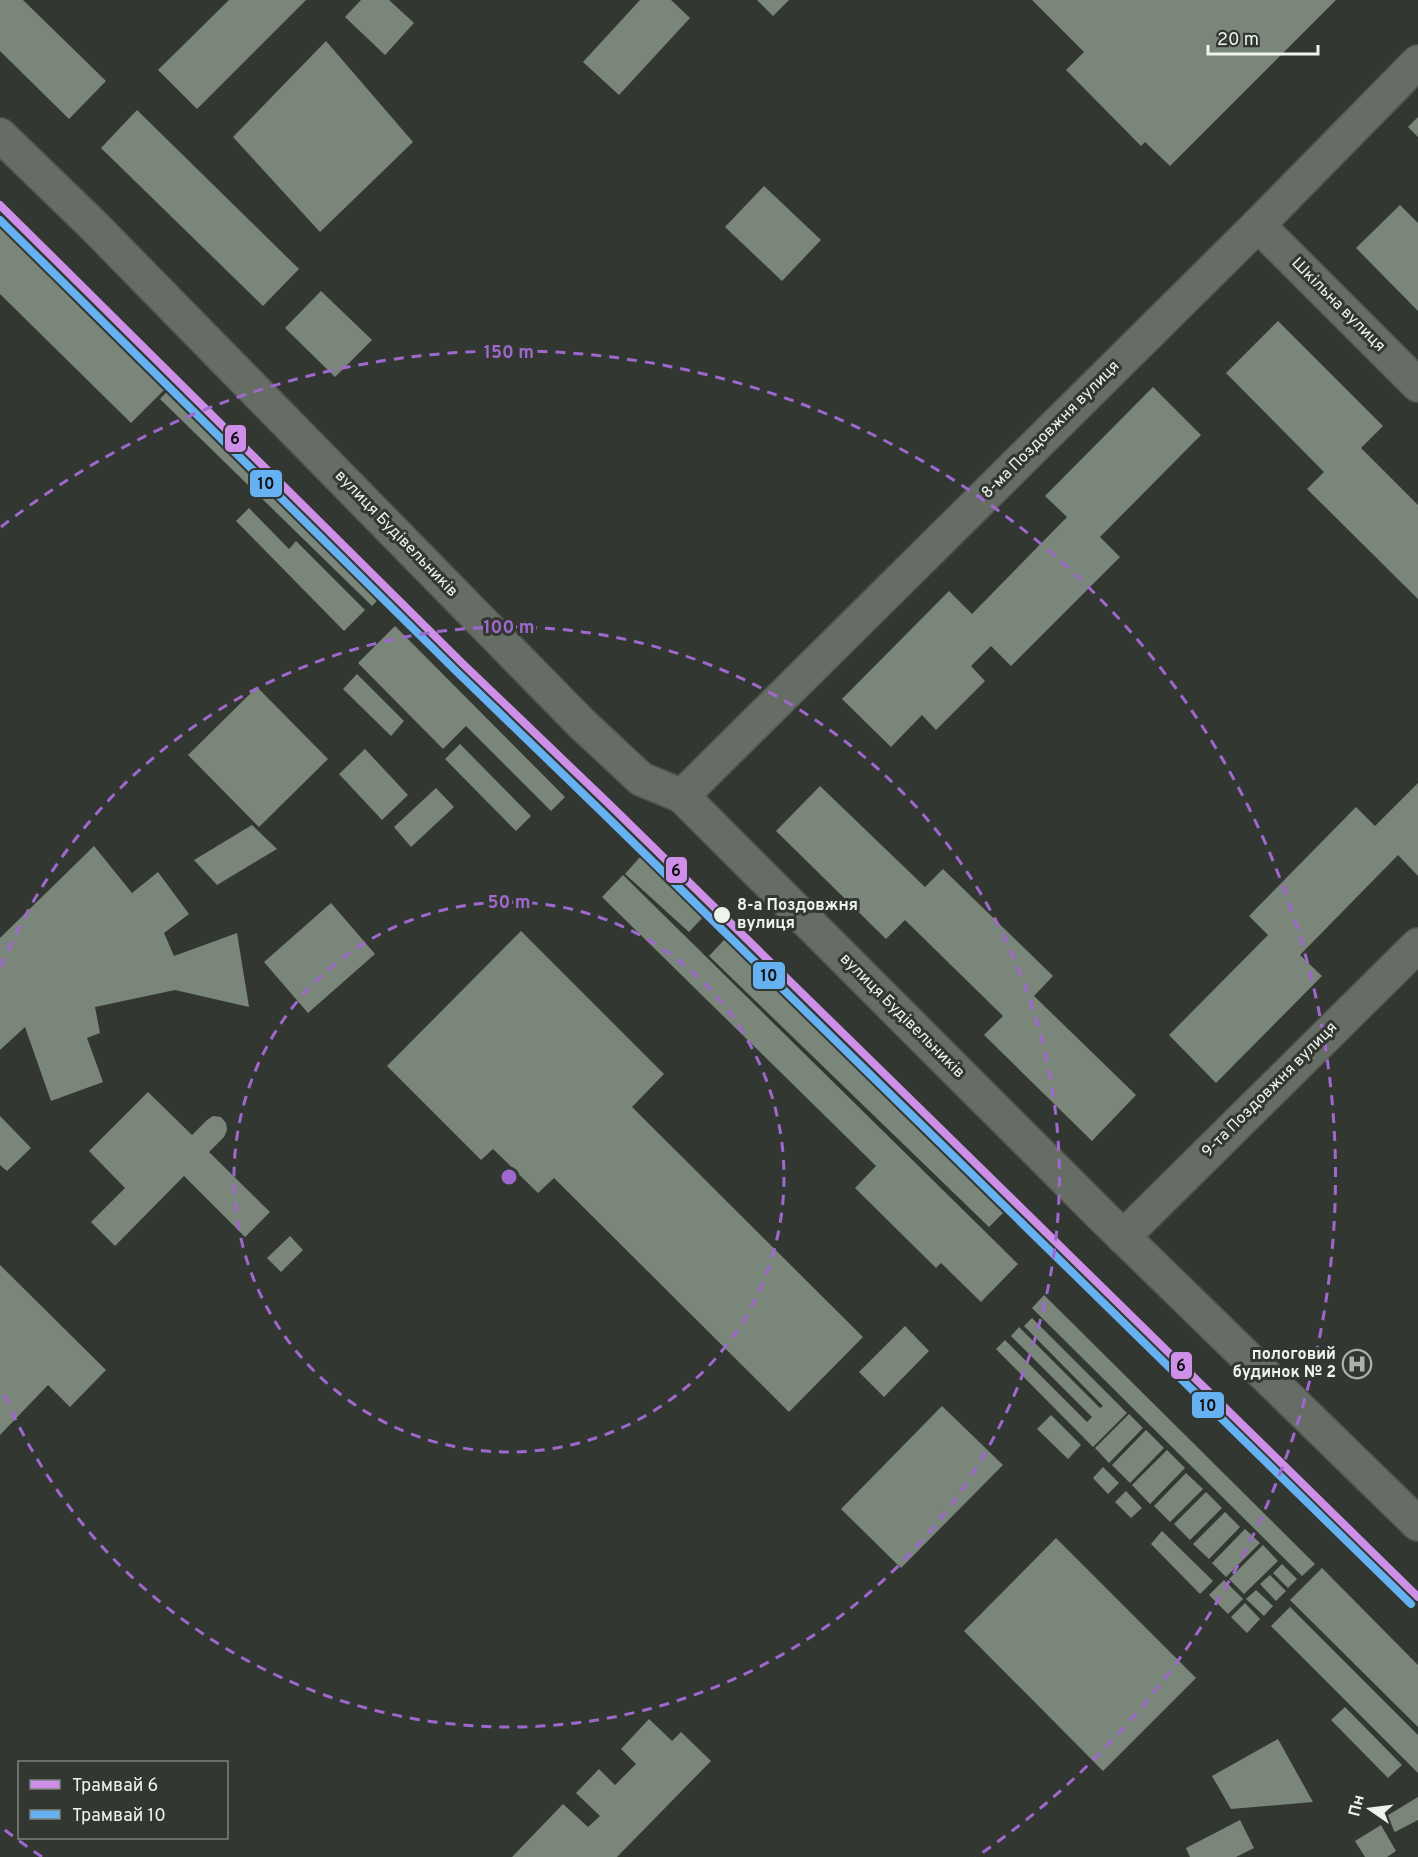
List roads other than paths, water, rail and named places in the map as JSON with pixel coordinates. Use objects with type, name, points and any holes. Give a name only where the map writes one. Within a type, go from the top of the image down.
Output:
[{"type":"street","name":"8-ма Поздовжня вулиця","points":[[682,796],[1258,225],[1418,62]]},
{"type":"street","name":"вулиця Будівельників","points":[[0,135],[94,226],[581,723],[641,779],[682,796],[1123,1237],[1418,1524]]},
{"type":"street","name":"Шкільна вулиця","points":[[1258,225],[1418,385]]},
{"type":"street","name":"9-та Поздовжня вулиця","points":[[1123,1237],[1418,945]]},
{"type":"tram line","name":"6","points":[[0,205],[463,664],[610,805],[1418,1597]]},
{"type":"tram line","name":"10","points":[[0,220],[456,671],[1411,1604]]},
{"type":"place","name":"8-а Поздовжня вулиця","points":[[722,915]]},
{"type":"place","name":"пологовий будинок № 2","points":[[1357,1364]]}]
